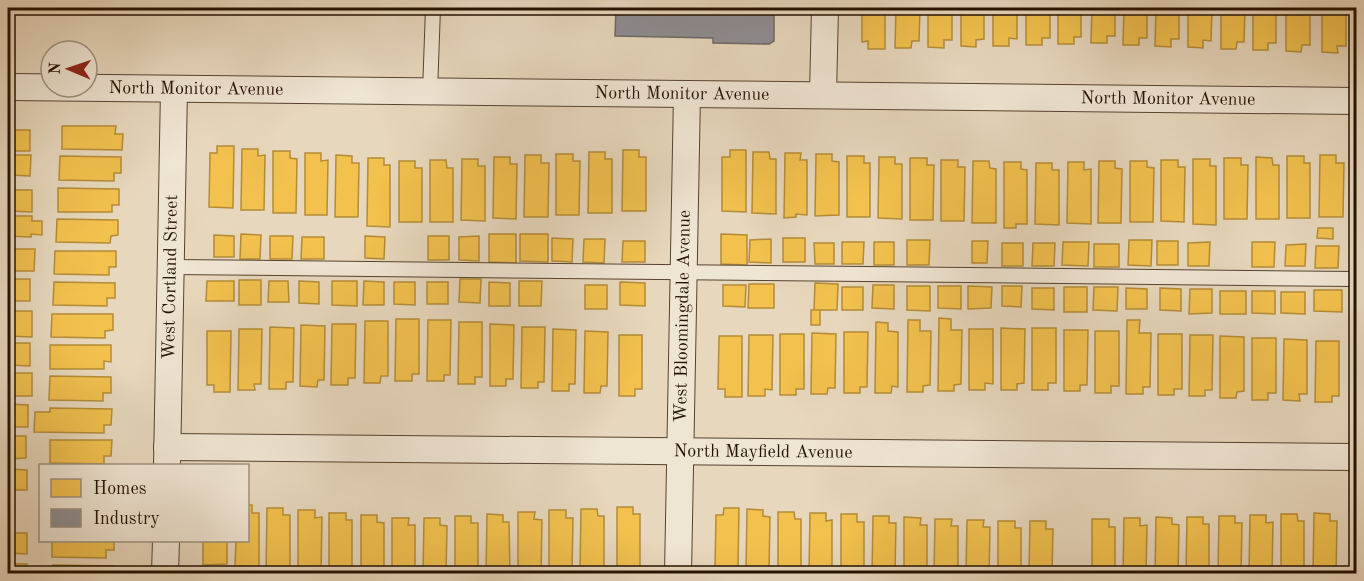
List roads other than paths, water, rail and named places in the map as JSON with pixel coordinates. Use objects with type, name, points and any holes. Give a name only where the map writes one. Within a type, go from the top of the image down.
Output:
[{"type":"street","points":[[823,95],[825,8]]},
{"type":"street","name":"North Monitor Avenue","points":[[8,87],[1356,101]]},
{"type":"street","name":"West Cortland Street","points":[[167,456],[174,89]]},
{"type":"street","name":"West Bloomingdale Avenue","points":[[678,573],[687,94]]},
{"type":"street","name":"North Mayfield Avenue","points":[[167,456],[680,451],[1356,457]]},
{"type":"street","points":[[165,573],[166,542]]},
{"type":"lane","points":[[430,92],[432,8]]},
{"type":"lane","points":[[170,267],[1356,279]]}]
